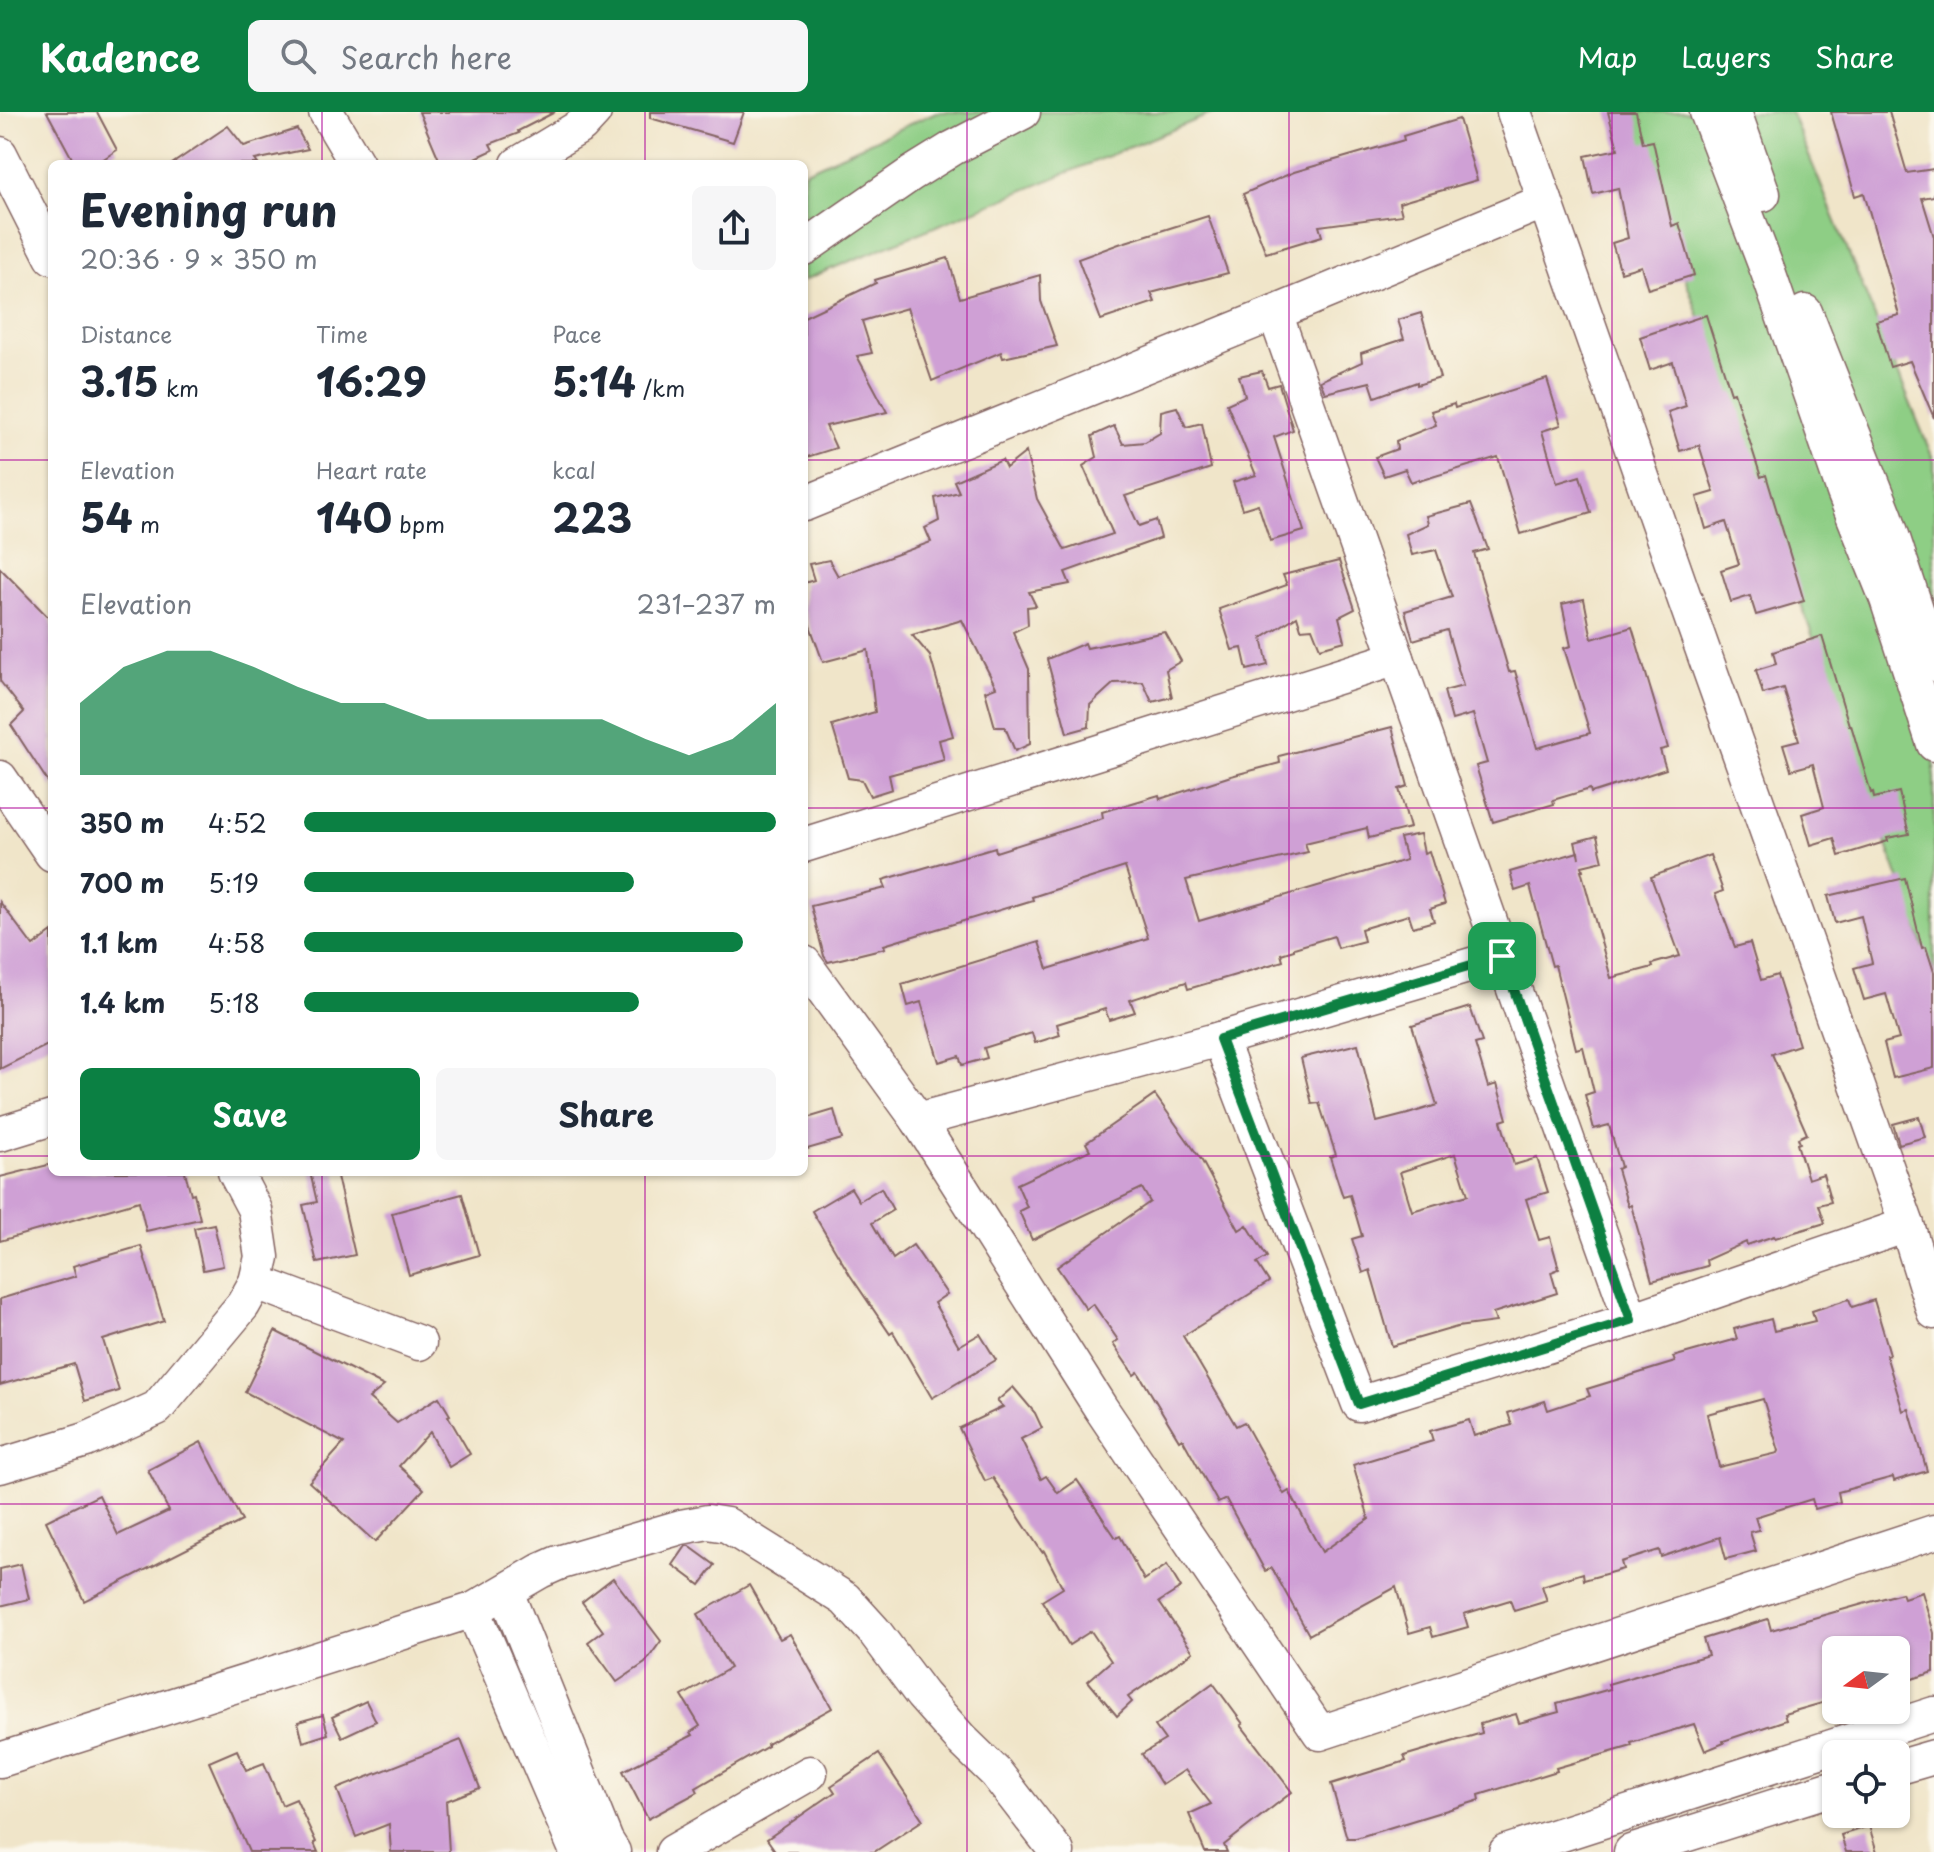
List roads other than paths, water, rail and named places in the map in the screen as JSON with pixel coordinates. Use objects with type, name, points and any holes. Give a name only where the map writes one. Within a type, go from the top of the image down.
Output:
[{"type":"street","points":[[326,112],[355,160]]},
{"type":"street","points":[[525,160],[581,126],[594,112]]},
{"type":"street","points":[[953,148],[964,112]]},
{"type":"street","points":[[808,245],[911,174],[953,148],[1023,112]]},
{"type":"street","points":[[1514,112],[1907,1225],[1934,1312]]},
{"type":"street","points":[[1707,112],[1768,272],[1844,492],[1887,599],[1934,744]]},
{"type":"street","points":[[1734,112],[1800,300],[1886,517],[1934,664]]},
{"type":"street","points":[[0,154],[48,249]]},
{"type":"street","points":[[808,502],[1545,201]]},
{"type":"street","points":[[1275,313],[1631,1320]]},
{"type":"street","points":[[808,844],[1397,658]]},
{"type":"street","points":[[0,778],[48,848]]},
{"type":"street","points":[[918,1120],[1220,1039],[1502,956]]},
{"type":"street","points":[[808,969],[918,1120],[1100,1407],[1320,1733],[1934,1532]]},
{"type":"street","points":[[1220,1039],[1359,1404],[1631,1320],[1907,1225]]},
{"type":"street","points":[[0,1134],[48,1119]]},
{"type":"street","points":[[0,1466],[86,1440],[157,1408],[243,1305],[256,1282],[262,1257],[255,1210],[237,1176]]},
{"type":"street","points":[[256,1282],[419,1343]]},
{"type":"street","points":[[0,1760],[473,1610],[558,1563],[708,1522],[727,1525],[845,1599],[874,1631],[922,1695],[996,1773],[1057,1852]]},
{"type":"street","points":[[506,1592],[613,1852]]},
{"type":"street","points":[[473,1610],[577,1852]]},
{"type":"street","points":[[1506,1852],[1934,1714]]},
{"type":"street","points":[[1910,1764],[1934,1757]]},
{"type":"street","points":[[673,1852],[810,1773]]},
{"type":"street","points":[[1631,1852],[1822,1791]]}]
